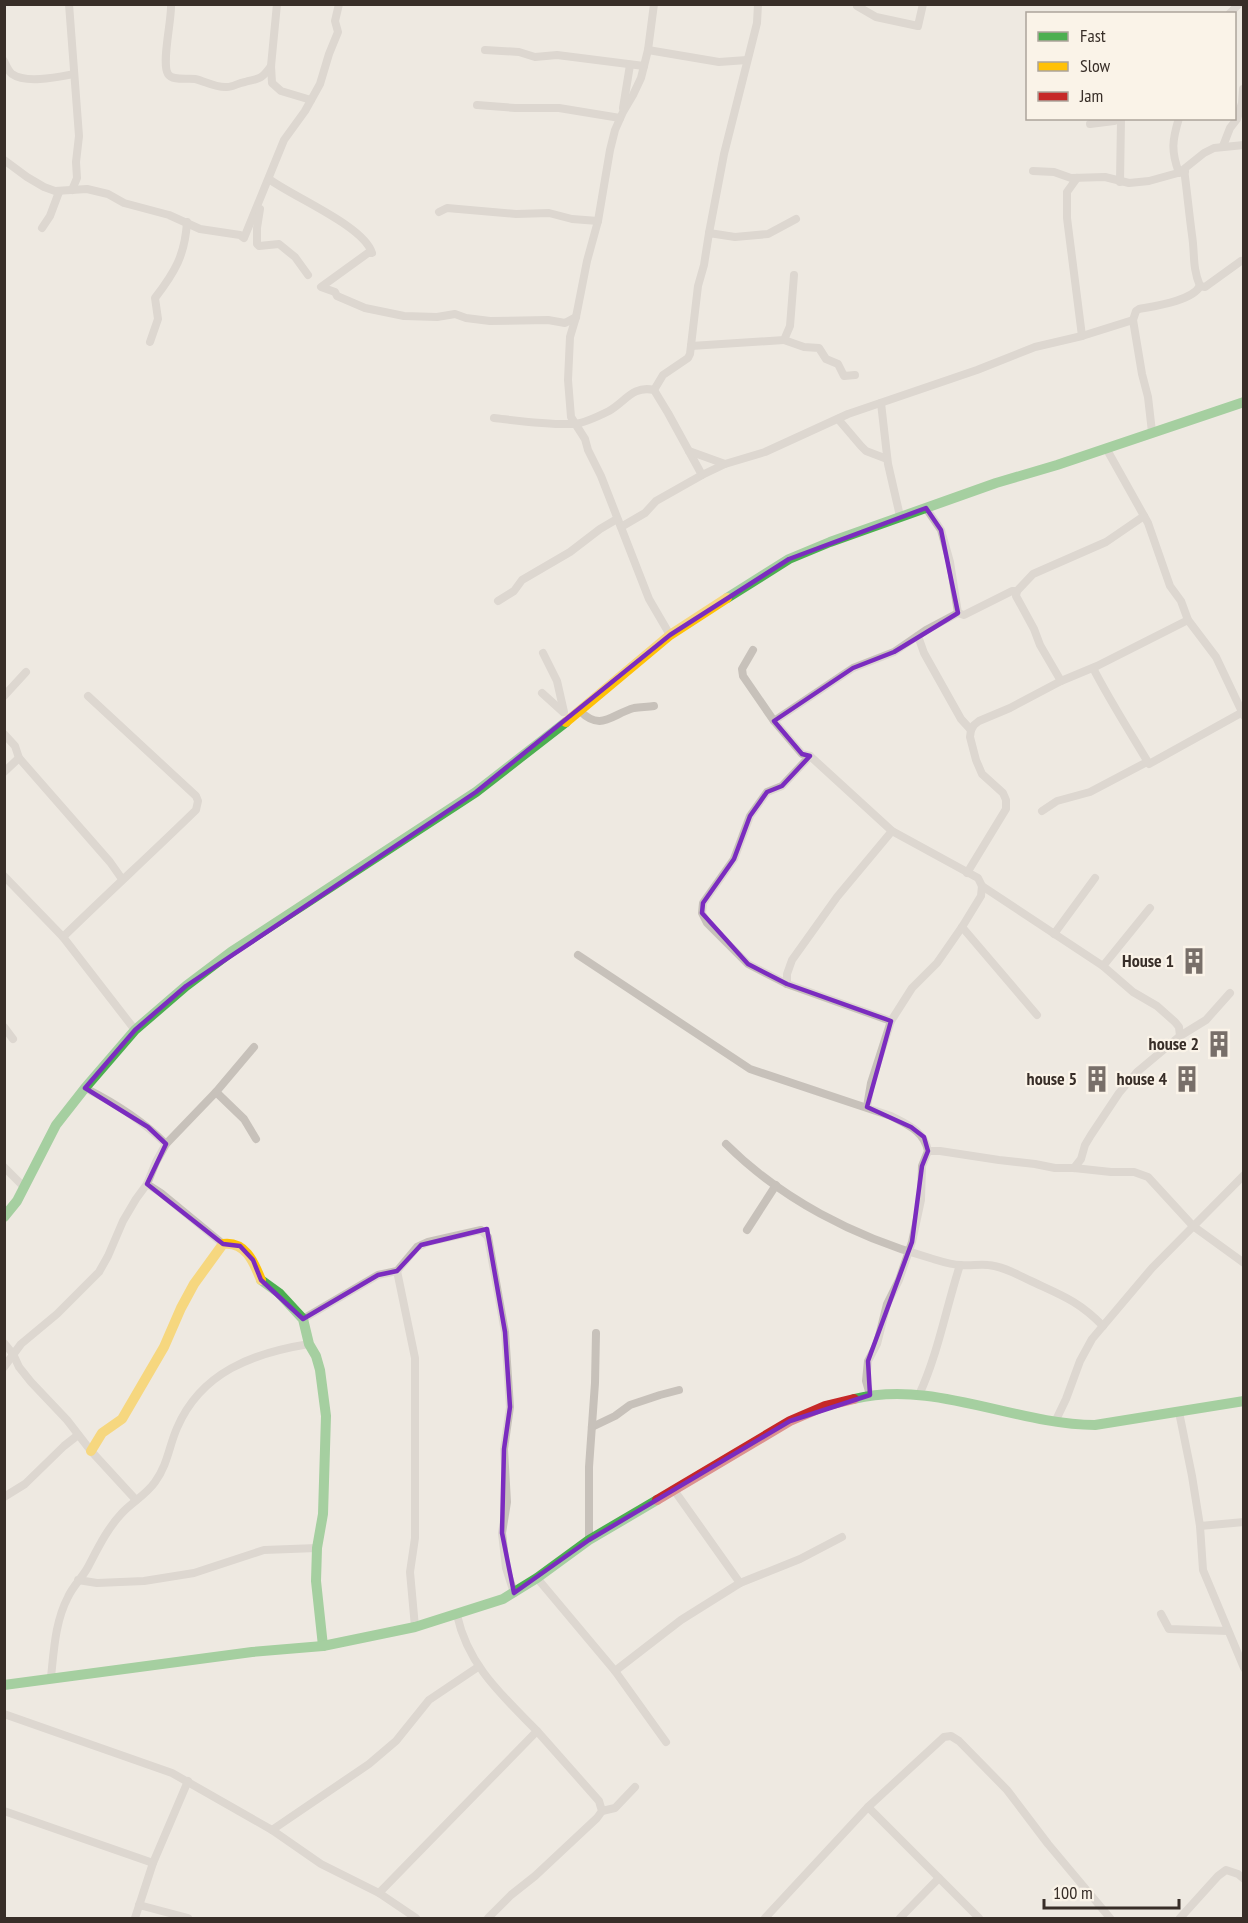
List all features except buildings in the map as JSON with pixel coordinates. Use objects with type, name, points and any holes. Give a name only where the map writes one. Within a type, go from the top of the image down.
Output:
[{"type":"street","points":[[69,4],[79,136],[77,178],[72,190]]},
{"type":"street","points":[[171,4],[172,17],[165,64],[167,73],[171,77],[228,87],[257,80],[270,66]]},
{"type":"street","points":[[277,4],[270,66],[271,80],[281,90],[311,100]]},
{"type":"street","points":[[4,159],[44,187],[59,192],[87,189],[108,194],[124,203],[169,215],[200,229],[244,238],[284,140],[320,84],[328,54],[339,32],[335,21],[339,4]]},
{"type":"street","points":[[621,115],[633,95],[644,66],[654,4]]},
{"type":"street","points":[[654,390],[663,375],[689,357],[698,286],[704,265],[724,154],[756,22],[758,4]]},
{"type":"street","points":[[855,5],[876,17],[918,26],[923,4]]},
{"type":"street","points":[[485,50],[519,52],[536,57],[557,55],[644,66]]},
{"type":"street","points":[[648,50],[719,62],[747,60]]},
{"type":"street","points":[[4,61],[13,75],[34,79],[74,74]]},
{"type":"street","points":[[630,64],[621,115],[610,150],[598,221],[570,337],[568,380],[571,417],[601,476],[649,599],[669,635]]},
{"type":"street","points":[[1223,146],[1230,128],[1237,119],[1243,89]]},
{"type":"street","points":[[477,105],[559,108],[621,115]]},
{"type":"street","points":[[1090,124],[1115,120]]},
{"type":"street","points":[[1120,182],[1121,120]]},
{"type":"street","points":[[1178,120],[1173,138],[1173,155],[1182,172],[1193,238],[1193,266],[1200,286]]},
{"type":"street","points":[[1033,171],[1054,172],[1071,178],[1106,177],[1129,183],[1149,181],[1182,172],[1204,153],[1223,146],[1244,145]]},
{"type":"street","points":[[77,178],[87,189]]},
{"type":"street","points":[[1077,178],[1067,192],[1067,218],[1082,336]]},
{"type":"street","points":[[268,183],[277,185],[351,227],[369,245],[372,253],[368,253],[321,287],[335,292],[337,296],[351,304],[404,316],[437,317],[455,314],[490,321],[548,320],[565,323],[576,317]]},
{"type":"street","points":[[268,183],[258,220],[257,244],[259,246],[279,244],[295,257],[309,275]]},
{"type":"street","points":[[42,228],[50,216],[59,192]]},
{"type":"street","points":[[439,212],[447,208],[516,214],[549,213],[572,219],[598,221]]},
{"type":"street","points":[[709,233],[735,237],[768,234],[796,219]]},
{"type":"street","points":[[150,342],[158,319],[155,298],[172,275],[185,245],[187,222]]},
{"type":"street","points":[[1200,286],[1205,287],[1241,261]]},
{"type":"street","points":[[784,340],[790,326],[794,275]]},
{"type":"street","points":[[1152,432],[1148,397],[1133,320],[1139,309],[1183,299],[1195,294],[1200,286]]},
{"type":"street","points":[[498,601],[514,591],[522,580],[570,552],[600,529],[645,513],[656,501],[725,464],[765,452],[838,419],[1035,347],[1082,336],[1133,320]]},
{"type":"street","points":[[565,323],[570,337]]},
{"type":"street","points":[[691,346],[784,340],[804,347],[819,348],[826,359],[838,364],[844,376],[855,375]]},
{"type":"street","points":[[494,418],[576,424],[611,410],[638,390],[645,388],[654,390],[702,475]]},
{"type":"street","points":[[4,1217],[17,1201],[56,1125],[84,1088],[135,1030],[186,986],[231,952],[476,792],[567,715],[580,711],[669,635],[789,559],[900,516],[1244,402]]},
{"type":"street","points":[[881,403],[887,459],[900,516]]},
{"type":"street","points":[[838,419],[861,446],[887,459]]},
{"type":"street","points":[[1042,811],[1057,801],[1090,792],[1147,762],[1149,764],[1242,715],[1216,657],[1188,620],[1180,601],[1170,586],[1144,516],[1106,448]]},
{"type":"street","points":[[689,451],[725,464]]},
{"type":"street","points":[[926,508],[941,530],[950,562],[958,613]]},
{"type":"street","points":[[1061,681],[1020,606],[1016,596],[1017,591],[1038,571],[1106,542],[1144,516]]},
{"type":"street","points":[[774,721],[853,668],[894,652],[958,613],[964,615],[1006,592],[1017,591]]},
{"type":"street","points":[[967,873],[1006,809],[1003,793],[982,774],[970,737],[971,730],[979,721],[1093,668],[1188,620]]},
{"type":"street","points":[[918,636],[924,653],[961,719],[971,730]]},
{"type":"street","points":[[753,650],[742,669],[743,676],[774,721],[802,754],[810,756],[892,831],[978,878],[982,886],[1103,966],[1133,992],[1156,1006],[1175,1022],[1179,1027],[1180,1036]]},
{"type":"street","points":[[543,653],[557,681],[567,715]]},
{"type":"street","points":[[1093,668],[1107,696],[1147,762]]},
{"type":"street","points":[[4,696],[26,672]]},
{"type":"street","points":[[542,693],[567,715]]},
{"type":"street","points":[[63,937],[196,810],[198,801],[196,796],[88,696]]},
{"type":"street","points":[[580,711],[589,720],[599,721],[634,708],[654,706]]},
{"type":"street","points":[[4,734],[15,746],[19,758],[110,862],[122,879]]},
{"type":"street","points":[[810,756],[782,786],[767,792],[756,806],[734,859],[703,903],[702,913],[707,923],[748,964],[787,984],[891,1021]]},
{"type":"street","points":[[4,772],[19,758]]},
{"type":"street","points":[[787,984],[787,974],[792,960],[837,897],[892,831]]},
{"type":"street","points":[[4,876],[63,937],[135,1030]]},
{"type":"street","points":[[1054,934],[1095,878]]},
{"type":"street","points":[[867,1107],[871,1083],[891,1021],[912,988],[937,963],[962,927],[981,896],[982,886]]},
{"type":"street","points":[[1103,966],[1150,908]]},
{"type":"street","points":[[962,927],[1037,1015]]},
{"type":"street","points":[[578,955],[750,1069],[891,1116],[924,1137],[928,1151],[922,1166],[921,1200],[916,1229],[899,1280],[887,1304],[877,1344],[868,1360],[866,1381],[870,1395]]},
{"type":"street","points":[[1074,1168],[1081,1159],[1091,1135],[1128,1082],[1146,1063],[1180,1036],[1206,1020],[1230,993]]},
{"type":"street","points":[[4,1026],[13,1039]]},
{"type":"street","points":[[4,1367],[21,1344],[57,1314],[99,1272],[123,1221],[147,1184],[166,1144],[216,1092],[254,1047]]},
{"type":"street","points":[[84,1088],[109,1100],[148,1127],[166,1144]]},
{"type":"street","points":[[216,1092],[244,1119],[256,1139]]},
{"type":"street","points":[[726,1144],[736,1155],[776,1185],[846,1227],[909,1252],[960,1265],[989,1264],[1011,1271],[1075,1301],[1089,1311],[1103,1326]]},
{"type":"street","points":[[928,1151],[1055,1168],[1134,1172],[1148,1177],[1193,1226],[1244,1263]]},
{"type":"street","points":[[4,1167],[24,1187]]},
{"type":"street","points":[[1055,1422],[1080,1361],[1092,1340],[1152,1268],[1244,1175]]},
{"type":"street","points":[[147,1184],[223,1244],[232,1243],[245,1251],[253,1260],[261,1280],[279,1293],[303,1319],[309,1344],[320,1370],[326,1416],[323,1514],[317,1548],[316,1581],[323,1646]]},
{"type":"street","points":[[747,1230],[776,1185]]},
{"type":"street","points":[[303,1319],[378,1275],[397,1270],[417,1247],[428,1242],[481,1230],[488,1237],[505,1332],[510,1407],[504,1449],[507,1502],[502,1533],[506,1568],[514,1593]]},
{"type":"street","points":[[91,1451],[102,1433],[122,1419],[164,1347],[194,1284],[223,1244]]},
{"type":"street","points":[[920,1395],[942,1332],[960,1265]]},
{"type":"street","points":[[397,1270],[414,1359],[415,1538],[410,1572],[415,1627]]},
{"type":"street","points":[[589,1540],[589,1467],[596,1333]]},
{"type":"street","points":[[4,1342],[19,1367],[136,1500]]},
{"type":"street","points":[[51,1677],[54,1644],[67,1598],[85,1573],[107,1531],[122,1512],[149,1490],[159,1477],[177,1428],[192,1402],[207,1384],[228,1369],[256,1356],[283,1348],[309,1344]]},
{"type":"street","points":[[592,1427],[615,1416],[630,1405],[679,1390]]},
{"type":"street","points":[[4,1684],[252,1652],[323,1646],[415,1627],[457,1615],[514,1593],[589,1540],[790,1421],[825,1406],[870,1395],[920,1395],[1055,1422],[1095,1425],[1244,1401]]},
{"type":"street","points":[[1179,1412],[1200,1526],[1203,1570],[1244,1668]]},
{"type":"street","points":[[4,1497],[25,1484],[78,1435]]},
{"type":"street","points":[[674,1490],[740,1583]]},
{"type":"street","points":[[1200,1526],[1244,1522]]},
{"type":"street","points":[[615,1671],[681,1620],[740,1583],[800,1559],[842,1537]]},
{"type":"street","points":[[78,1580],[144,1581],[194,1573],[264,1550],[317,1548]]},
{"type":"street","points":[[537,1578],[615,1671],[666,1742]]},
{"type":"street","points":[[1161,1614],[1169,1629],[1228,1631]]},
{"type":"street","points":[[457,1615],[462,1636],[478,1667],[599,1801],[602,1811]]},
{"type":"street","points":[[272,1830],[369,1764],[396,1741],[429,1700],[478,1667]]},
{"type":"street","points":[[4,1714],[172,1773],[272,1830],[321,1864],[380,1893],[416,1918]]},
{"type":"street","points":[[380,1893],[537,1731]]},
{"type":"street","points":[[765,1918],[868,1807],[944,1737],[951,1736],[1007,1790],[1048,1844],[1110,1918]]},
{"type":"street","points":[[135,1918],[153,1863],[188,1781]]},
{"type":"street","points":[[488,1918],[602,1811],[615,1808],[635,1787]]},
{"type":"street","points":[[868,1807],[979,1918]]},
{"type":"street","points":[[4,1811],[153,1863]]},
{"type":"street","points":[[1180,1918],[1226,1870],[1244,1879]]},
{"type":"street","points":[[900,1918],[939,1878]]},
{"type":"street","points":[[138,1905],[186,1918]]},
{"type":"highlighted area","points":[[926,508],[941,530],[958,613],[894,652],[853,668],[774,721],[802,754],[810,756],[782,786],[767,792],[750,816],[734,859],[703,903],[702,913],[748,964],[787,984],[891,1021],[867,1107],[911,1127],[924,1137],[928,1151],[922,1166],[912,1242],[868,1361],[870,1395],[790,1421],[589,1540],[514,1593],[502,1533],[504,1449],[510,1407],[505,1332],[487,1229],[421,1245],[397,1271],[378,1275],[303,1319],[261,1280],[253,1260],[240,1246],[223,1244],[147,1184],[166,1144],[148,1127],[85,1088],[135,1030],[186,986],[476,792],[670,635],[789,559]]},
{"type":"traffic: fast","points":[[727,598],[789,559],[830,542],[996,483],[1057,465],[1244,402]]},
{"type":"traffic: fast","points":[[4,1217],[17,1201],[56,1125],[135,1030],[186,986],[231,952],[476,792],[566,722]]},
{"type":"traffic: fast","points":[[261,1280],[279,1293],[303,1319],[309,1344],[320,1370],[326,1416],[323,1514],[317,1548],[316,1581],[323,1646]]},
{"type":"traffic: fast","points":[[854,1399],[884,1394],[945,1398],[1035,1418],[1095,1425],[1244,1401]]},
{"type":"traffic: fast","points":[[4,1685],[252,1652],[323,1646],[415,1627],[503,1599],[537,1578],[589,1540],[657,1500]]},
{"type":"traffic: slow","points":[[566,722],[670,635],[727,598]]},
{"type":"traffic: slow","points":[[91,1451],[102,1433],[122,1419],[164,1347],[194,1284],[223,1244],[238,1246],[248,1254],[261,1280]]},
{"type":"traffic: jam","points":[[657,1500],[790,1421],[825,1406],[854,1399]]},
{"type":"place","name":"House 1","points":[[1194,961]]},
{"type":"place","name":"house 2","points":[[1219,1044]]},
{"type":"place","name":"house 5","points":[[1097,1079]]},
{"type":"place","name":"house 4","points":[[1187,1079]]}]
